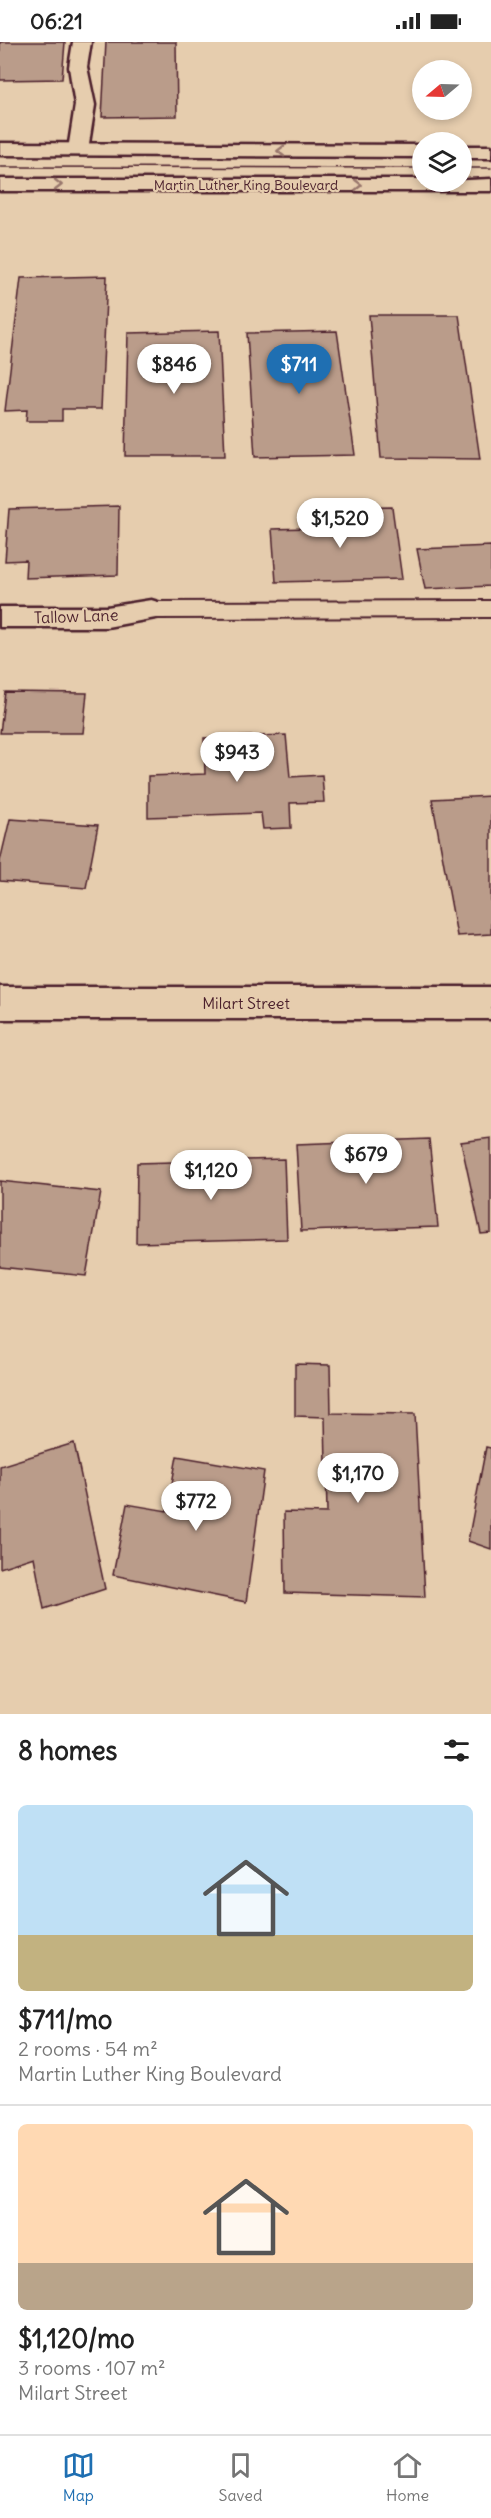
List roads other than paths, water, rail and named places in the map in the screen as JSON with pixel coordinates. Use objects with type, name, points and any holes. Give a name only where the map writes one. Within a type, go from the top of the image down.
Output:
[{"type":"main road","points":[[78,150],[85,105],[78,67],[82,42]]},
{"type":"main road","points":[[0,149],[412,151]]},
{"type":"main road","points":[[472,152],[491,152]]},
{"type":"main road","name":"Martin Luther King Boulevard","points":[[0,185],[491,186]]},
{"type":"main road","name":"Tallow Lane","points":[[0,617],[107,617],[151,610]]},
{"type":"main road","name":"Milart Street","points":[[0,1003],[491,1003]]},
{"type":"lane","points":[[151,610],[491,609]]},
{"type":"tram line","points":[[0,167],[412,168]]},
{"type":"tram line","points":[[472,168],[491,168]]}]
